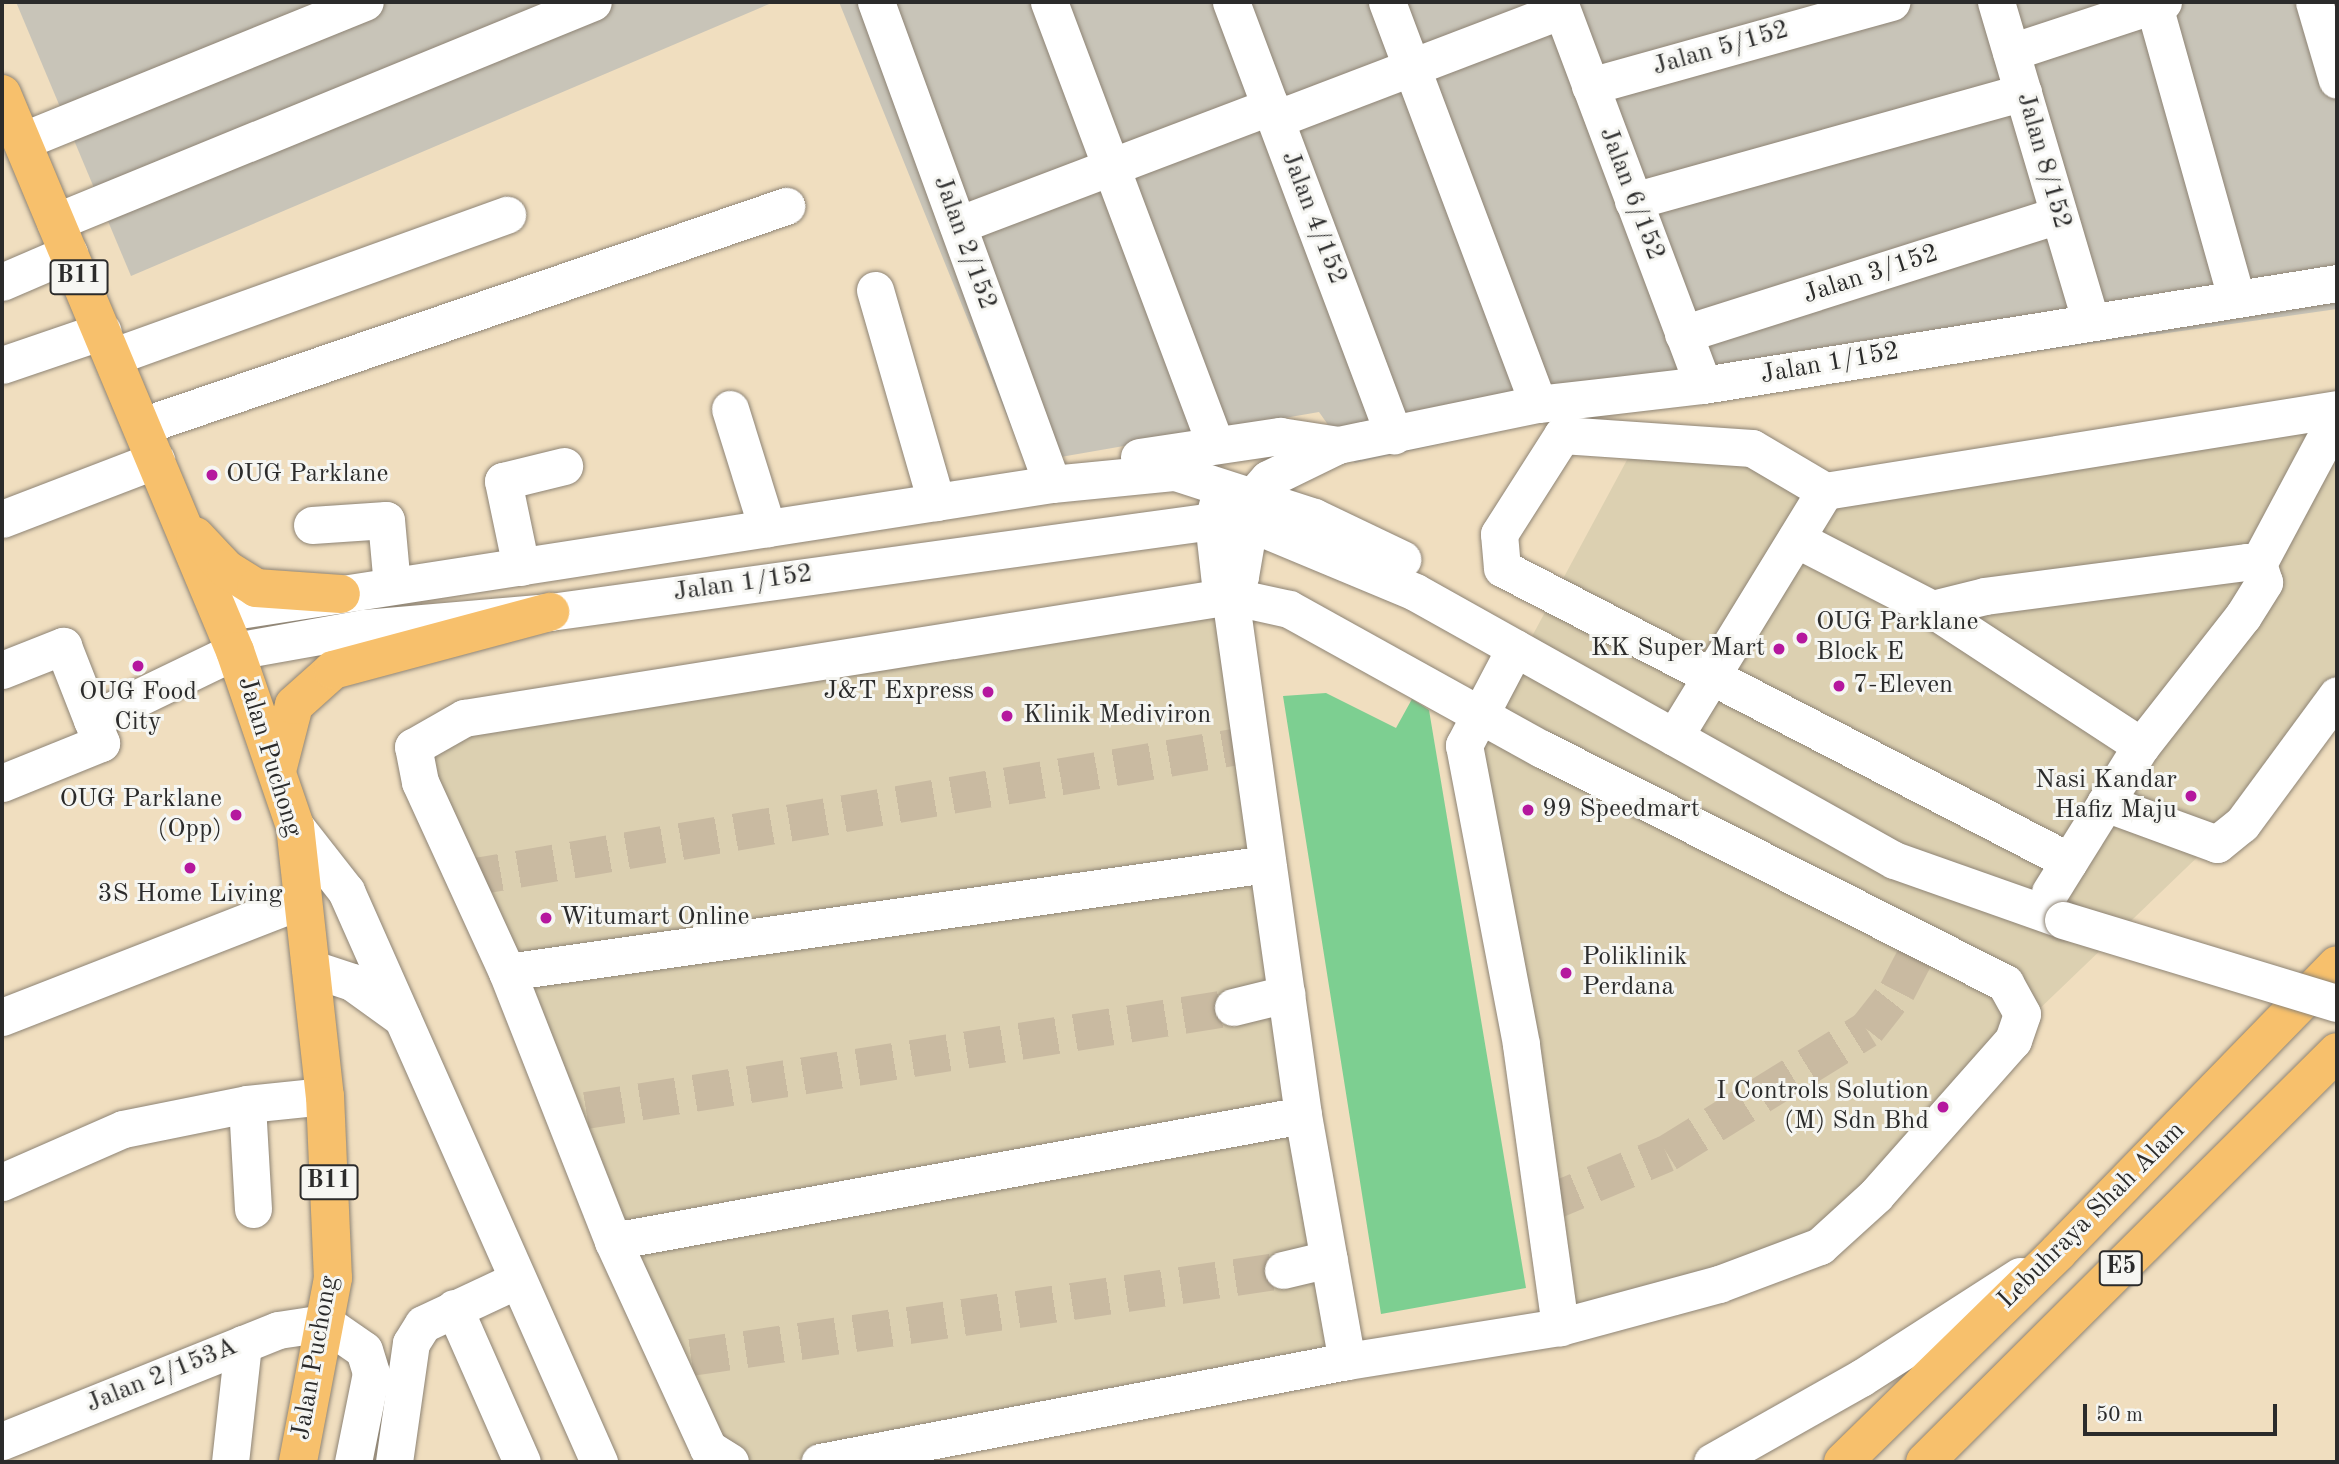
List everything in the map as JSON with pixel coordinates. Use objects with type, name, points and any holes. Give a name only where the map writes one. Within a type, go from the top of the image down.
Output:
[{"type":"main road","name":"Jalan Puchong","points":[[2,94],[220,613],[278,767],[295,826],[325,1096],[333,1278],[298,1462]]},
{"type":"main road","points":[[181,521],[226,569],[256,587],[341,594]]},
{"type":"main road","points":[[278,767],[294,705],[333,670],[550,612]]},
{"type":"main road","name":"Lebuhraya Shah Alam","points":[[1843,1462],[2057,1252],[2337,965]]},
{"type":"main road","name":"E5","points":[[1925,1462],[2331,1063]]},
{"type":"street","points":[[22,141],[365,2]]},
{"type":"street","points":[[2,282],[62,237],[593,2]]},
{"type":"street","name":"Jalan 2/152","points":[[876,2],[1052,484]]},
{"type":"street","points":[[1049,2],[1215,443]]},
{"type":"street","name":"Jalan 4/152","points":[[1231,2],[1394,435]]},
{"type":"street","points":[[1387,2],[1538,404]]},
{"type":"street","name":"Jalan 5/152","points":[[1590,86],[1891,2]]},
{"type":"street","name":"Jalan 8/152","points":[[1996,2],[2090,320]]},
{"type":"street","points":[[2314,2],[2337,80]]},
{"type":"street","points":[[2011,51],[2157,3],[2236,298]]},
{"type":"street","points":[[958,225],[1112,167],[1411,67],[1560,6]]},
{"type":"street","name":"Jalan 6/152","points":[[1560,6],[1703,385]]},
{"type":"street","points":[[1633,201],[2023,92]]},
{"type":"street","points":[[2,519],[149,443],[786,206]]},
{"type":"street","points":[[2,365],[107,344],[507,215]]},
{"type":"street","name":"Jalan 3/152","points":[[1684,334],[2059,215]]},
{"type":"street","name":"Jalan 1/152","points":[[92,720],[235,651],[364,628],[550,612],[1234,506],[1229,469],[1262,450],[1394,435],[1538,404],[1703,385],[2090,320],[2337,284]]},
{"type":"street","points":[[875,290],[936,502]]},
{"type":"street","points":[[730,409],[767,528]]},
{"type":"street","points":[[2069,862],[1502,568],[1499,534],[1562,435],[1752,448],[1825,491],[2337,409]]},
{"type":"street","points":[[2061,904],[2069,862],[2105,803],[2141,746],[2244,616],[2264,582],[2258,564],[2337,416]]},
{"type":"street","points":[[1052,484],[1101,464],[1215,443],[1280,436],[1331,443]]},
{"type":"street","points":[[521,567],[503,481],[564,467]]},
{"type":"street","points":[[1052,484],[1175,471],[1234,506],[1415,592],[1515,648],[1681,727]]},
{"type":"street","name":"Jalan 1/152","points":[[220,613],[1052,484]]},
{"type":"street","points":[[1681,727],[1714,677],[1825,491]]},
{"type":"street","points":[[1234,506],[1220,583],[1230,596],[1303,1115],[1347,1360]]},
{"type":"street","points":[[1234,506],[1314,517],[1427,572],[1894,860],[2337,979]]},
{"type":"street","points":[[312,525],[386,520],[392,586]]},
{"type":"street","points":[[1796,539],[1932,609],[2141,746]]},
{"type":"street","points":[[1932,609],[1985,596],[2258,564]]},
{"type":"street","points":[[730,1462],[708,1448],[680,1359],[613,1241],[575,1112],[420,782],[413,747],[464,718],[1230,596],[1289,609],[1478,714],[2006,984],[2022,1014],[2013,1040],[1876,1195],[1820,1246],[1719,1284],[1560,1327],[1347,1360],[871,1457],[820,1462]]},
{"type":"street","points":[[2,670],[62,646],[101,743],[2,783]]},
{"type":"street","points":[[1515,648],[1478,714],[1464,746],[1521,1045],[1560,1327]]},
{"type":"street","points":[[2105,803],[2217,844],[2242,824],[2337,695]]},
{"type":"street","points":[[295,826],[346,891],[517,1280],[530,1299],[599,1462]]},
{"type":"street","points":[[507,972],[1266,864]]},
{"type":"street","points":[[2,1017],[302,900]]},
{"type":"street","points":[[2061,904],[2337,1003]]},
{"type":"street","points":[[310,968],[352,982],[403,1019]]},
{"type":"street","points":[[1233,1007],[1286,994]]},
{"type":"street","points":[[2,1182],[123,1129],[247,1104],[325,1096]]},
{"type":"street","points":[[247,1104],[253,1209]]},
{"type":"street","points":[[613,1241],[1303,1115]]},
{"type":"street","points":[[1712,1462],[1861,1378],[2057,1252]]},
{"type":"street","points":[[1283,1270],[1329,1259]]},
{"type":"street","points":[[394,1462],[411,1343],[423,1324],[517,1280]]},
{"type":"street","points":[[454,1308],[522,1462]]},
{"type":"street","points":[[326,1322],[364,1350],[371,1373],[353,1462]]},
{"type":"street","name":"Jalan 2/153A","points":[[4,1434],[278,1330],[326,1322]]},
{"type":"street","points":[[230,1462],[243,1343]]},
{"type":"shaded area","points":[[16,2],[774,2],[131,276]]},
{"type":"shaded area","points":[[839,2],[2337,2],[2337,309],[1541,421],[1355,463],[1319,412],[1026,463]]},
{"type":"shaded area","points":[[2337,416],[2337,682],[2236,820],[2009,1038],[1817,1238],[1565,1319],[1472,748],[1635,445],[1752,456],[1827,498]]},
{"type":"shaded area","points":[[1225,603],[1340,1356],[785,1462],[742,1462],[712,1442],[420,751],[468,723]]},
{"type":"green space","points":[[1326,693],[1396,728],[1412,699],[1429,710],[1526,1288],[1381,1314],[1283,696]]},
{"type":"tunnel","points":[[464,878],[1250,744]]},
{"type":"tunnel","points":[[1543,1205],[1667,1153],[1867,1029],[1897,991],[1923,941]]},
{"type":"tunnel","points":[[586,1110],[1233,1007]]},
{"type":"tunnel","points":[[691,1357],[1283,1270]]},
{"type":"place","name":"OUG Parklane","points":[[212,475]]},
{"type":"place","name":"OUG Parklane Block E","points":[[1802,638]]},
{"type":"place","name":"KK Super Mart","points":[[1779,649]]},
{"type":"place","name":"OUG Food City","points":[[138,666]]},
{"type":"place","name":"7-Eleven","points":[[1839,686]]},
{"type":"place","name":"J&T Express","points":[[988,692]]},
{"type":"place","name":"Klinik Mediviron","points":[[1007,716]]},
{"type":"place","name":"Nasi Kandar Hafiz Maju","points":[[2191,796]]},
{"type":"place","name":"99 Speedmart","points":[[1528,810]]},
{"type":"place","name":"OUG Parklane (Opp)","points":[[236,815]]},
{"type":"place","name":"3S Home Living","points":[[190,868]]},
{"type":"place","name":"Witumart Online","points":[[546,918]]},
{"type":"place","name":"Poliklinik Perdana","points":[[1566,973]]},
{"type":"place","name":"I Controls Solution (M) Sdn Bhd","points":[[1943,1107]]}]
